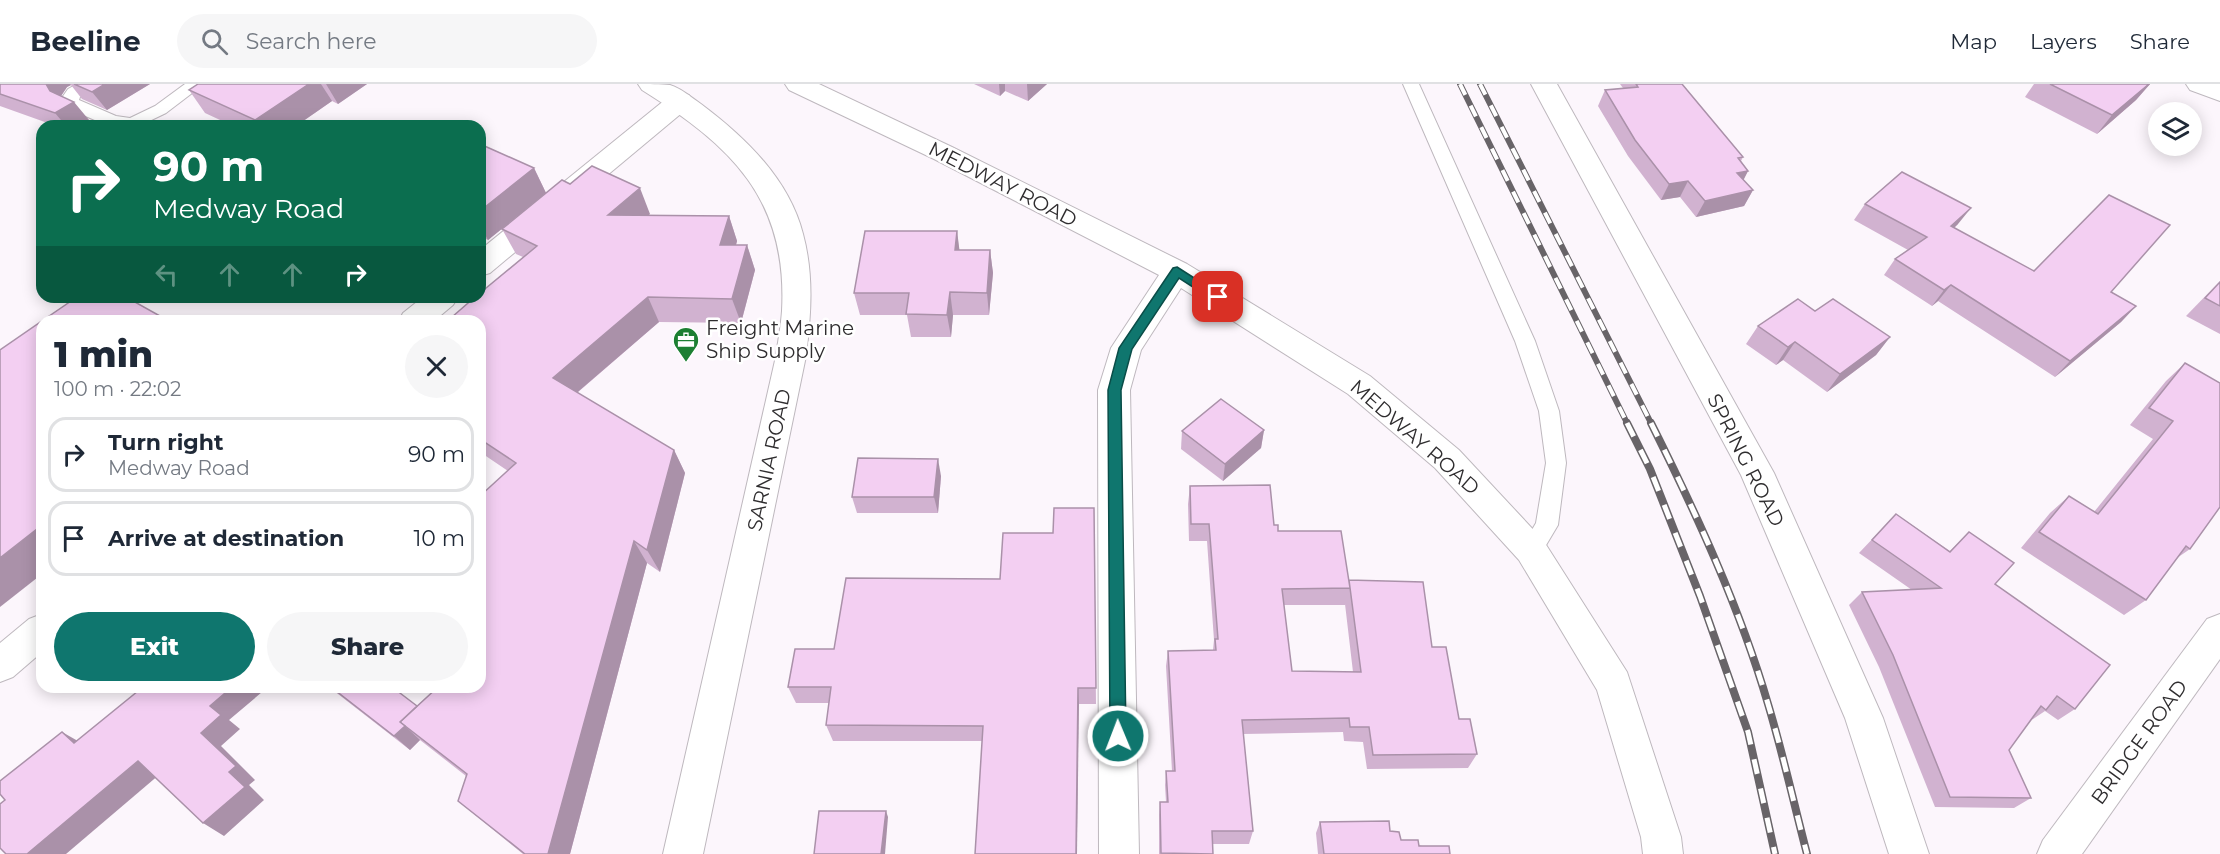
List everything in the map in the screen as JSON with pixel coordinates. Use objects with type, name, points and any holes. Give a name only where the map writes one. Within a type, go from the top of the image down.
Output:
[{"type":"street","name":"SARNIA ROAD","points":[[651,84],[680,101],[747,156],[770,186],[788,225],[796,268],[797,306],[791,356],[683,854]]},
{"type":"street","name":"MEDWAY ROAD","points":[[798,84],[943,153],[1177,271],[1359,385],[1447,459],[1531,550],[1614,684],[1661,837],[1663,854]]},
{"type":"street","name":"SPRING ROAD","points":[[1544,84],[1757,473],[1864,718],[1909,854]]},
{"type":"street","points":[[2199,84],[2220,93]]},
{"type":"street","points":[[486,261],[680,101]]},
{"type":"street","points":[[1119,854],[1114,390],[1126,348],[1177,271]]},
{"type":"street","points":[[421,315],[436,303]]},
{"type":"street","name":"BRIDGE ROAD","points":[[2057,854],[2220,630]]},
{"type":"street","points":[[0,665],[36,635]]},
{"type":"lane","points":[[88,84],[69,99],[73,104],[114,120]]},
{"type":"lane","points":[[139,120],[196,84]]},
{"type":"lane","points":[[1411,84],[1525,341],[1549,411],[1556,463],[1547,525],[1531,550]]},
{"type":"building","points":[[0,84],[46,84],[50,91],[74,102],[55,113],[0,94]]},
{"type":"building","points":[[74,84],[105,84],[92,92]]},
{"type":"building","points":[[198,84],[309,84],[255,120],[189,90]]},
{"type":"building","points":[[1636,84],[1682,84],[1743,157],[1738,158],[1748,171],[1737,173],[1753,190],[1705,201],[1688,181],[1669,184],[1635,140],[1605,90],[1638,87]]},
{"type":"building","points":[[2050,84],[2149,84],[2112,115]]},
{"type":"building","points":[[486,147],[534,168],[486,206]]},
{"type":"building","points":[[592,166],[640,188],[608,215],[729,216],[720,245],[747,245],[732,299],[648,297],[553,378],[674,450],[647,550],[634,541],[548,854],[525,854],[458,801],[467,774],[400,722],[431,693],[486,693],[486,490],[516,463],[486,443],[486,315],[454,315],[468,303],[486,303],[486,288],[537,246],[502,229],[562,180],[570,184]]},
{"type":"building","points":[[1902,172],[1971,208],[1951,226],[2034,271],[2109,195],[2170,225],[2111,292],[2136,306],[2070,361],[1951,285],[1944,290],[1895,259],[1927,237],[1865,204]]},
{"type":"building","points":[[865,231],[957,231],[955,250],[990,250],[987,293],[950,292],[947,315],[906,314],[909,293],[854,293]]},
{"type":"building","points":[[2220,282],[2220,306],[2205,298]]},
{"type":"building","points":[[1798,299],[1815,311],[1833,299],[1890,337],[1840,374],[1795,342],[1788,347],[1758,326]]},
{"type":"building","points":[[68,303],[137,303],[158,315],[51,315]]},
{"type":"building","points":[[36,325],[36,530],[0,558],[0,350]]},
{"type":"building","points":[[2185,363],[2220,383],[2220,507],[2190,549],[2186,546],[2146,600],[2039,532],[2069,496],[2098,514],[2173,421],[2149,408]]},
{"type":"building","points":[[1221,399],[1264,430],[1225,464],[1182,431]]},
{"type":"building","points":[[858,458],[938,459],[934,497],[852,497]]},
{"type":"building","points":[[1270,485],[1274,525],[1278,525],[1278,531],[1341,531],[1350,588],[1282,589],[1292,671],[1361,672],[1349,580],[1423,582],[1432,647],[1446,647],[1459,719],[1470,719],[1477,754],[1373,755],[1369,727],[1350,727],[1349,718],[1242,720],[1253,831],[1212,831],[1213,854],[1161,853],[1160,802],[1168,802],[1166,771],[1175,771],[1168,651],[1216,650],[1215,639],[1218,639],[1209,524],[1191,524],[1190,486]]},
{"type":"building","points":[[1054,508],[1094,508],[1096,688],[1078,688],[1076,854],[975,854],[983,726],[826,725],[831,687],[788,687],[795,649],[834,649],[846,578],[1000,579],[1003,533],[1053,533]]},
{"type":"building","points":[[1896,514],[1950,552],[1969,532],[2014,563],[1995,584],[2110,665],[2075,709],[2057,696],[2046,710],[2041,706],[2009,750],[2031,798],[1950,797],[1893,655],[1862,592],[1941,588],[1872,540]]},
{"type":"building","points":[[136,693],[225,693],[210,706],[221,715],[201,733],[236,766],[229,772],[245,787],[203,823],[138,761],[27,854],[6,854],[0,848],[0,804],[5,800],[0,794],[0,781],[62,732],[74,743]]},
{"type":"building","points":[[339,693],[400,693],[417,706],[400,722],[405,726],[394,736]]},
{"type":"building","points":[[819,811],[886,811],[881,854],[814,854]]},
{"type":"building","points":[[1389,821],[1390,831],[1399,832],[1401,840],[1418,840],[1419,846],[1449,846],[1450,854],[1324,854],[1320,822]]},
{"type":"railway","points":[[1460,84],[1628,425]]},
{"type":"railway","points":[[1480,84],[1651,423]]},
{"type":"railway","points":[[1651,423],[1700,526],[1744,632],[1784,760],[1807,854]]},
{"type":"railway","points":[[1628,425],[1650,469],[1700,596],[1748,732],[1775,854]]},
{"type":"place","name":"Freight Marine Ship Supply","points":[[686,363]]},
{"type":"route","points":[[1118,736],[1114,390],[1126,348],[1177,271],[1218,297]]}]
